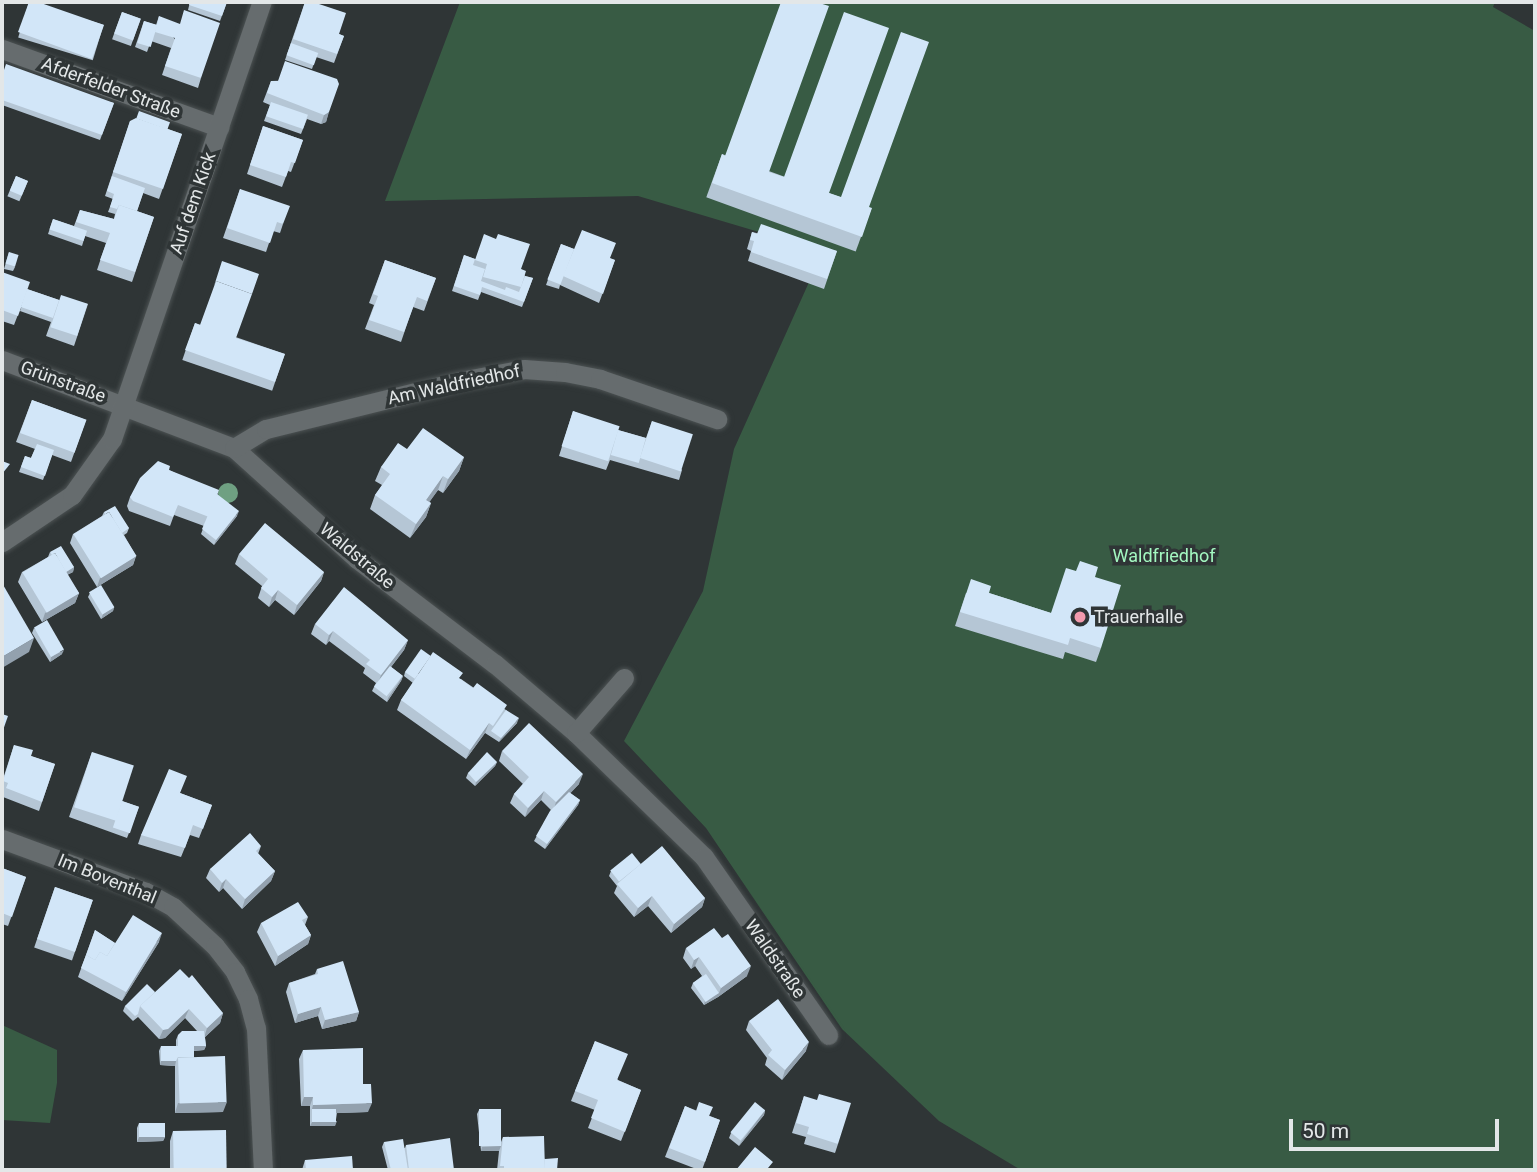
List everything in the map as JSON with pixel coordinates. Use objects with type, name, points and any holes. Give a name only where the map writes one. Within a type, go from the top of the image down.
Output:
[{"type":"street","name":"Auf dem Kick","points":[[2,542],[72,495],[112,439],[262,2]]},
{"type":"street","name":"Afderfelder Straße","points":[[2,49],[219,127]]},
{"type":"street","name":"Grünstraße","points":[[2,360],[125,404]]},
{"type":"street","name":"Am Waldfriedhof","points":[[234,448],[266,429],[460,381],[524,369],[565,372],[600,379],[717,419]]},
{"type":"street","name":"Waldstraße","points":[[125,404],[234,448],[357,559],[495,664],[576,733],[704,857],[828,1035]]},
{"type":"street","points":[[576,733],[624,678]]},
{"type":"street","name":"Im Boventhal","points":[[2,839],[146,892],[173,907],[215,946],[248,999],[256,1028],[262,1170]]},
{"type":"green space","name":"Waldfriedhof","points":[[460,2],[1495,2],[1493,7],[1535,31],[1535,1170],[1021,1170],[939,1121],[842,1029],[706,828],[624,741],[703,591],[734,449],[823,251],[638,196],[385,201]]},
{"type":"green space","points":[[2,1025],[57,1050],[57,1083],[50,1123],[2,1120]]},
{"type":"building","points":[[29,2],[38,2],[104,25],[92,59],[18,32]]},
{"type":"building","points":[[190,2],[227,2],[222,16],[189,5]]},
{"type":"building","points":[[305,2],[346,13],[339,34],[344,36],[337,54],[293,39]]},
{"type":"building","points":[[781,2],[816,2],[829,6],[769,172],[784,177],[844,12],[889,28],[829,193],[841,197],[901,32],[929,42],[869,207],[872,208],[862,237],[712,183],[722,154],[725,156]]},
{"type":"building","points":[[184,10],[220,23],[201,78],[165,66],[175,38],[155,32],[159,16],[180,24]]},
{"type":"building","points":[[122,12],[141,19],[133,40],[114,34]]},
{"type":"building","points":[[144,21],[157,25],[151,47],[137,43]]},
{"type":"building","points":[[291,43],[318,53],[314,65],[287,55]]},
{"type":"building","points":[[285,61],[337,79],[339,84],[329,112],[324,115],[267,93],[271,81],[278,81]]},
{"type":"building","points":[[6,64],[114,103],[102,135],[2,100],[2,76]]},
{"type":"building","points":[[271,102],[308,115],[303,129],[266,116]]},
{"type":"building","points":[[139,111],[170,122],[167,130],[136,119]]},
{"type":"building","points":[[136,118],[182,134],[163,189],[113,172],[130,121]]},
{"type":"building","points":[[263,126],[303,140],[295,163],[291,162],[286,177],[250,165]]},
{"type":"building","points":[[16,176],[28,181],[22,196],[10,191]]},
{"type":"building","points":[[112,176],[145,188],[137,211],[119,205],[117,209],[110,207],[114,194],[107,191]]},
{"type":"building","points":[[240,189],[290,206],[283,224],[277,222],[270,243],[227,228]]},
{"type":"building","points":[[119,205],[154,217],[135,272],[100,260],[110,233],[76,222],[80,210],[114,219]]},
{"type":"building","points":[[53,219],[87,231],[83,241],[49,229]]},
{"type":"building","points":[[761,224],[837,251],[827,279],[751,252],[754,241],[750,240],[752,232],[757,234]]},
{"type":"building","points":[[582,230],[616,243],[610,258],[615,260],[603,294],[563,276]]},
{"type":"building","points":[[484,234],[496,239],[498,234],[530,244],[521,269],[526,271],[521,287],[483,277],[487,264],[475,260]]},
{"type":"building","points":[[561,244],[574,249],[560,284],[547,279]]},
{"type":"building","points":[[9,252],[19,255],[15,266],[5,263]]},
{"type":"building","points":[[464,255],[475,259],[473,265],[485,269],[481,281],[505,290],[506,287],[519,292],[525,276],[533,278],[524,302],[482,287],[480,295],[454,286]]},
{"type":"building","points":[[385,260],[436,278],[427,301],[417,297],[404,332],[369,320],[378,296],[373,294]]},
{"type":"building","points":[[222,261],[259,274],[252,294],[216,281],[214,286]]},
{"type":"building","points":[[2,272],[30,282],[18,316],[2,310]]},
{"type":"building","points":[[216,281],[252,294],[236,338],[285,354],[275,382],[185,350],[195,323],[200,325]]},
{"type":"building","points":[[27,289],[59,300],[53,318],[21,307]]},
{"type":"building","points":[[61,295],[88,304],[77,336],[50,327]]},
{"type":"building","points":[[32,400],[87,420],[75,453],[20,433]]},
{"type":"building","points":[[573,411],[620,426],[608,461],[562,446]]},
{"type":"building","points":[[652,421],[693,434],[681,471],[640,458]]},
{"type":"building","points":[[423,428],[464,457],[448,479],[443,476],[426,500],[431,503],[416,524],[375,495],[390,474],[381,467],[398,443],[407,449]]},
{"type":"building","points":[[618,430],[646,438],[639,463],[611,455]]},
{"type":"building","points":[[37,444],[54,450],[45,476],[21,467],[25,456],[31,458]]},
{"type":"building","points":[[2,461],[10,464],[2,474]]},
{"type":"building","points":[[158,461],[170,466],[169,470],[219,490],[209,517],[178,505],[173,517],[133,501],[130,497],[140,478]]},
{"type":"building","points":[[217,494],[239,511],[216,540],[202,529]]},
{"type":"building","points":[[115,506],[129,528],[122,533],[109,512],[104,512]]},
{"type":"building","points":[[109,512],[137,556],[101,578],[73,534]]},
{"type":"building","points":[[265,523],[324,572],[297,605],[278,590],[272,597],[261,588],[268,579],[239,554]]},
{"type":"building","points":[[61,546],[74,567],[66,572],[55,553],[52,555],[50,552]]},
{"type":"building","points":[[55,553],[79,593],[47,613],[22,573]]},
{"type":"building","name":"Trauerhalle","points":[[1080,561],[1098,567],[1095,577],[1121,585],[1101,648],[1070,638],[1068,645],[960,612],[971,579],[991,586],[989,593],[1051,613],[1066,568],[1076,571]]},
{"type":"building","points":[[2,583],[34,638],[2,657]]},
{"type":"building","points":[[101,585],[114,607],[102,614],[89,592]]},
{"type":"building","points":[[344,587],[408,640],[381,675],[366,664],[370,660],[333,631],[329,635],[315,624]]},
{"type":"building","points":[[47,620],[64,649],[51,657],[34,628]]},
{"type":"building","points":[[421,649],[431,656],[415,679],[405,672]]},
{"type":"building","points":[[433,652],[463,673],[459,678],[473,688],[477,683],[507,705],[493,726],[489,723],[470,750],[401,700]]},
{"type":"building","points":[[390,666],[403,676],[387,696],[374,686]]},
{"type":"building","points":[[506,710],[519,718],[501,738],[491,731]]},
{"type":"building","points":[[2,714],[8,716],[2,733]]},
{"type":"building","points":[[529,723],[583,774],[556,802],[544,791],[528,808],[514,794],[529,777],[502,751]]},
{"type":"building","points":[[14,745],[33,750],[31,756],[55,764],[42,802],[6,788],[8,783],[3,781]]},
{"type":"building","points":[[92,752],[134,766],[116,821],[74,807]]},
{"type":"building","points":[[487,752],[497,762],[476,782],[468,773]]},
{"type":"building","points":[[169,769],[187,776],[180,793],[212,805],[203,829],[193,825],[185,848],[141,835]]},
{"type":"building","points":[[569,792],[580,800],[547,844],[536,836],[550,811]]},
{"type":"building","points":[[122,801],[139,807],[130,833],[113,827]]},
{"type":"building","points":[[250,833],[261,846],[256,851],[275,871],[245,899],[226,879],[222,883],[210,869]]},
{"type":"building","points":[[662,846],[705,898],[674,924],[652,896],[638,908],[617,884]]},
{"type":"building","points":[[632,853],[641,864],[619,882],[610,871]]},
{"type":"building","points":[[2,868],[26,877],[12,917],[2,913]]},
{"type":"building","points":[[55,887],[93,900],[75,952],[37,939]]},
{"type":"building","points":[[298,902],[308,917],[302,920],[311,935],[278,956],[261,923]]},
{"type":"building","points":[[133,915],[162,933],[126,992],[81,968],[86,955],[95,960],[100,952],[107,956]]},
{"type":"building","points":[[714,928],[722,938],[728,934],[751,966],[721,988],[699,957],[694,960],[686,948]]},
{"type":"building","points":[[95,930],[115,943],[107,956],[100,952],[95,960],[86,955]]},
{"type":"building","points":[[343,961],[359,1012],[325,1020],[321,1007],[298,1014],[289,983],[318,974],[317,969]]},
{"type":"building","points":[[180,969],[189,978],[192,975],[223,1013],[207,1028],[189,1009],[168,1029],[163,1030],[140,1006]]},
{"type":"building","points":[[706,974],[719,993],[706,1002],[693,983]]},
{"type":"building","points":[[147,984],[155,992],[140,1006],[135,1016],[125,1006]]},
{"type":"building","points":[[778,999],[809,1042],[785,1070],[768,1055],[772,1050],[749,1021]]},
{"type":"building","points":[[182,1031],[204,1031],[206,1046],[194,1046],[194,1057],[161,1061],[161,1046],[178,1046],[178,1035]]},
{"type":"building","points":[[595,1041],[628,1054],[617,1080],[641,1090],[625,1132],[591,1118],[598,1100],[575,1091]]},
{"type":"building","points":[[363,1048],[363,1084],[371,1084],[372,1103],[313,1105],[313,1097],[304,1097],[303,1050]]},
{"type":"building","points":[[225,1056],[227,1102],[180,1104],[178,1058]]},
{"type":"building","points":[[819,1094],[851,1103],[838,1144],[807,1134],[809,1127],[796,1123],[804,1096],[817,1100]]},
{"type":"building","points":[[699,1102],[713,1107],[709,1116],[720,1120],[705,1162],[669,1148],[685,1106],[696,1111]]},
{"type":"building","points":[[755,1102],[765,1110],[741,1140],[730,1132]]},
{"type":"building","points":[[312,1109],[336,1109],[336,1122],[312,1122]]},
{"type":"building","points":[[479,1109],[501,1109],[501,1146],[479,1146]]},
{"type":"building","points":[[139,1123],[165,1123],[165,1137],[139,1137]]},
{"type":"building","points":[[226,1130],[227,1170],[174,1170],[173,1131]]},
{"type":"building","points":[[544,1136],[545,1170],[504,1170],[504,1166],[500,1166],[503,1137]]},
{"type":"building","points":[[450,1138],[454,1170],[409,1170],[406,1145]]},
{"type":"building","points":[[403,1139],[408,1170],[391,1170],[384,1142]]},
{"type":"building","points":[[755,1147],[773,1162],[768,1168],[771,1170],[736,1170]]},
{"type":"building","points":[[352,1156],[353,1170],[306,1170],[305,1160]]},
{"type":"building","points":[[558,1158],[557,1170],[545,1170],[545,1159]]},
{"type":"place","name":"Trauerhalle","points":[[1080,617]]}]
